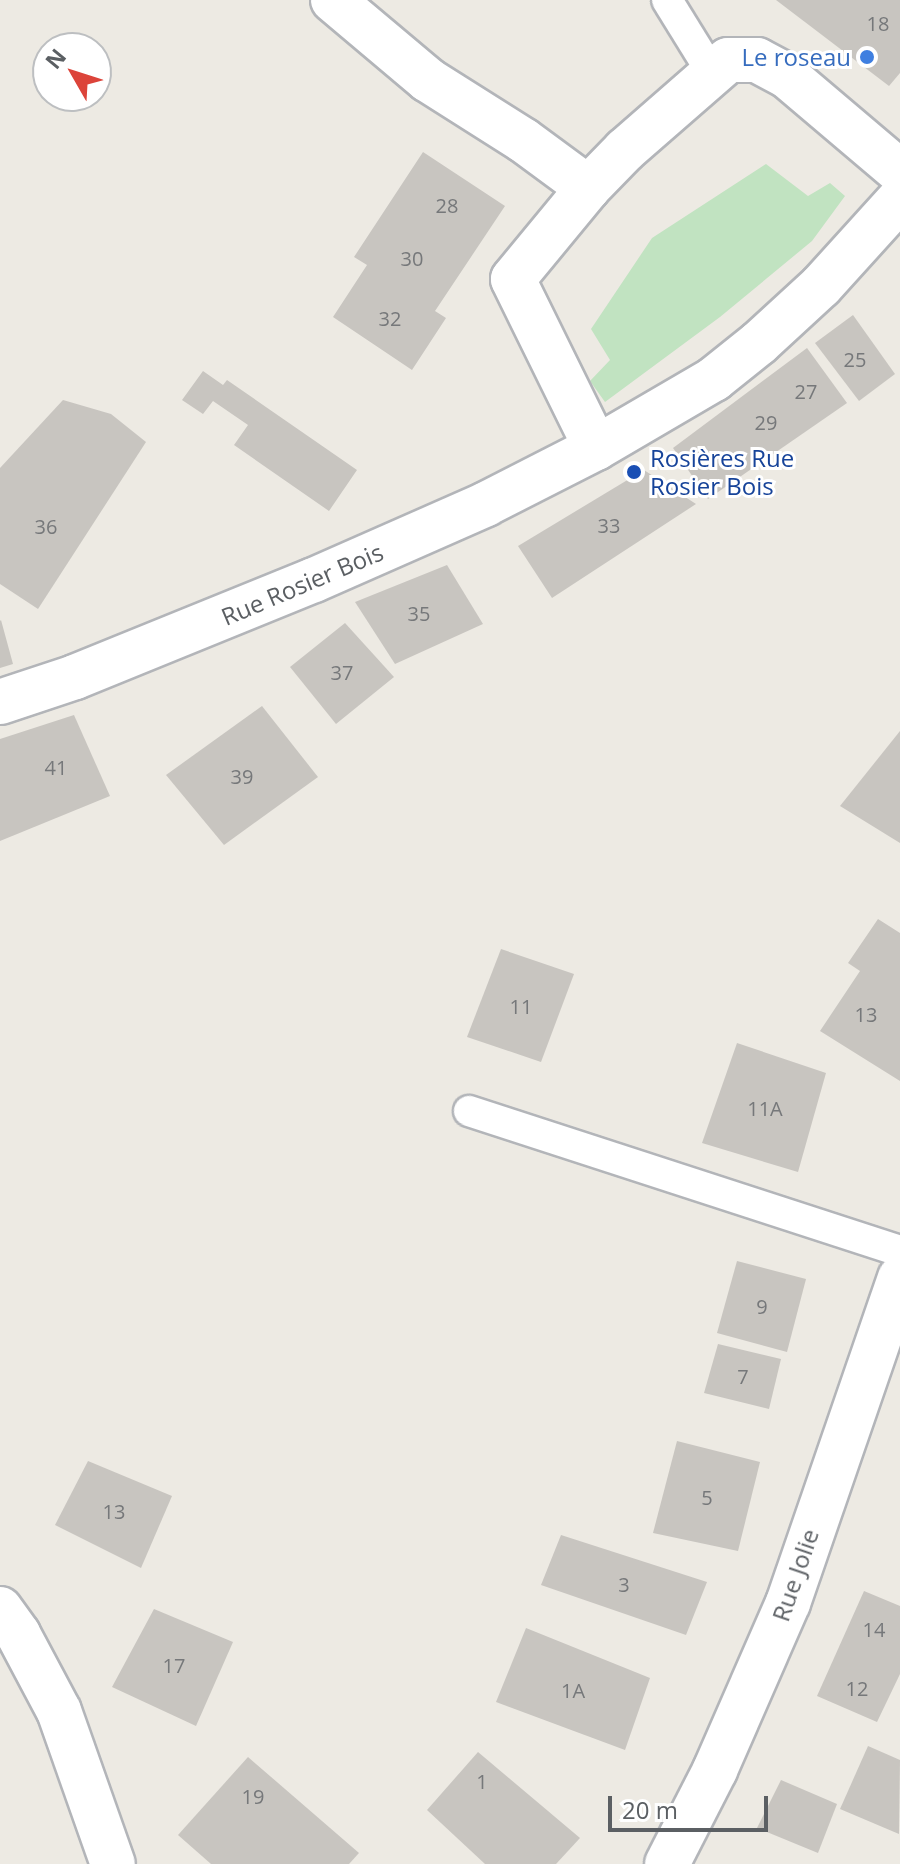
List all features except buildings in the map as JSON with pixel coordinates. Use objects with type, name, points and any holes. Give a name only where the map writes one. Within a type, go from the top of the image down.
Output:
[{"type":"street","points":[[333,0],[428,80],[523,140],[588,188]]},
{"type":"street","points":[[596,448],[513,279],[588,188],[625,150],[728,60],[757,60],[787,76],[900,172]]},
{"type":"street","name":"Rue Rosier Bois","points":[[0,702],[75,677],[314,580],[486,504],[596,448],[714,379],[759,343],[821,286],[900,199]]},
{"type":"street","name":"Rue Jolie","points":[[667,1864],[715,1770],[788,1603],[900,1278]]},
{"type":"street","points":[[0,1609],[18,1634],[59,1711],[113,1864]]},
{"type":"lane","points":[[667,0],[712,73]]},
{"type":"lane","points":[[469,1111],[900,1251]]},
{"type":"green space","points":[[766,164],[808,196],[830,183],[845,196],[812,241],[720,317],[605,402],[590,381],[610,360],[591,329],[652,238]]},
{"type":"place","name":"Le roseau","points":[[867,57]]},
{"type":"place","name":"Rosières Rue Rosier Bois","points":[[634,472]]}]
